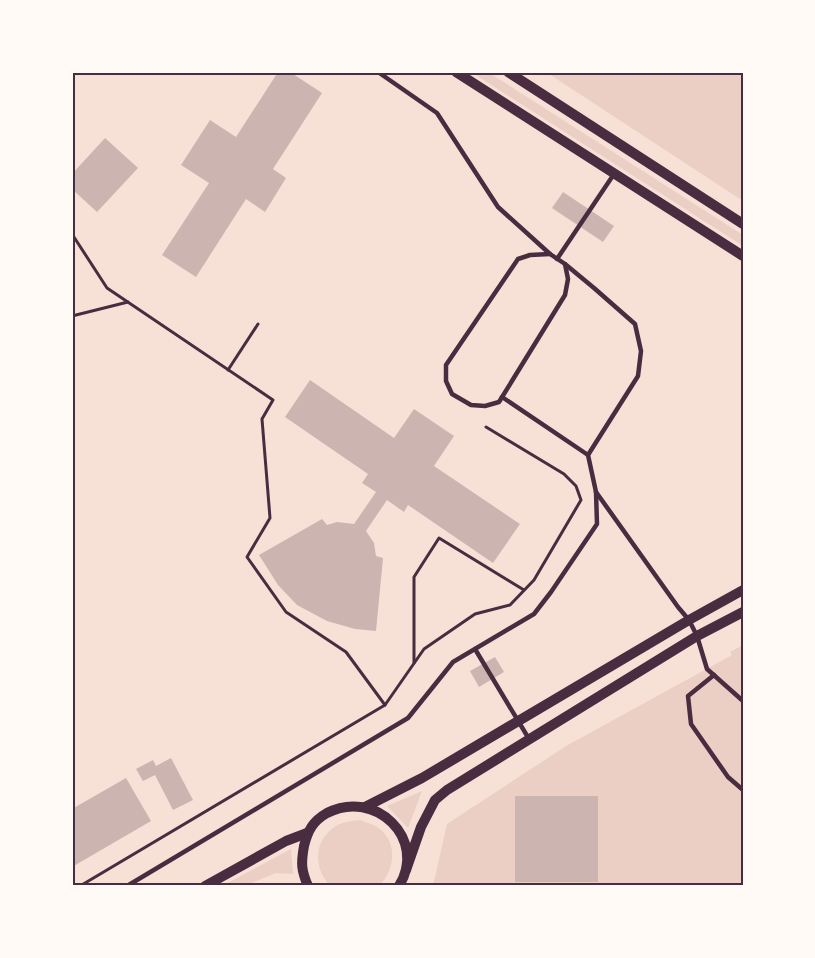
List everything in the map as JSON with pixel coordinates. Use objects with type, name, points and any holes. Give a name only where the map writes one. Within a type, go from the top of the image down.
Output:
[{"type":"street","points":[[456,72],[743,256]]},
{"type":"street","points":[[508,72],[743,224]]},
{"type":"street","points":[[365,807],[422,778],[743,590]]},
{"type":"street","points":[[399,886],[421,827],[435,800],[447,790],[697,636],[743,612]]},
{"type":"street","points":[[308,886],[302,874],[302,855],[307,833],[314,822],[335,810],[350,806],[365,807],[380,813],[393,823],[402,837],[407,853],[406,870]]},
{"type":"street","points":[[205,886],[286,841],[307,833]]},
{"type":"lane","points":[[378,72],[436,113],[498,207],[550,254],[565,264],[635,324],[641,351],[638,376],[588,455]]},
{"type":"lane","points":[[558,259],[615,174]]},
{"type":"lane","points":[[550,254],[530,255],[518,259],[446,365],[446,381],[452,394],[471,405],[485,406],[499,402],[566,295],[568,279],[565,264]]},
{"type":"lane","points":[[127,886],[408,717],[453,662],[534,614],[551,592],[597,524],[596,492],[588,455],[502,397]]},
{"type":"lane","points":[[596,492],[689,620],[697,636],[707,669],[743,701]]},
{"type":"lane","points":[[475,649],[529,739]]},
{"type":"lane","points":[[714,675],[688,696],[691,724],[728,777],[743,790]]},
{"type":"path","points":[[72,234],[107,288],[273,400],[262,419],[270,518],[247,557],[286,612],[346,652],[385,705]]},
{"type":"path","points":[[72,316],[128,302]]},
{"type":"path","points":[[228,370],[258,324]]},
{"type":"path","points":[[80,886],[385,705],[424,649],[475,614],[510,605],[534,580],[580,500],[576,486],[564,474],[486,427]]},
{"type":"path","points":[[414,664],[414,577],[439,538],[524,590]]},
{"type":"shaded area","points":[[471,72],[488,72],[743,235],[743,246]]},
{"type":"shaded area","points":[[546,72],[743,72],[743,201]]},
{"type":"shaded area","points":[[743,645],[743,886],[433,886],[447,824],[566,746],[732,655],[730,652]]},
{"type":"shaded area","points":[[422,791],[408,828],[387,806]]},
{"type":"shaded area","points":[[360,820],[374,825],[387,837],[392,854],[389,871],[379,886],[331,886],[321,873],[319,865],[319,849],[322,841],[326,834],[336,826]]},
{"type":"shaded area","points":[[291,849],[293,874],[276,873],[244,886],[222,886]]},
{"type":"building","points":[[278,72],[290,72],[322,93],[273,169],[286,178],[265,212],[246,199],[196,277],[162,255],[209,183],[181,165],[210,120],[236,137]]},
{"type":"building","points":[[105,138],[138,168],[97,212],[72,189],[72,174]]},
{"type":"building","points":[[563,192],[614,226],[603,242],[552,208]]},
{"type":"building","points":[[310,380],[394,438],[414,409],[454,436],[434,466],[520,524],[493,563],[408,505],[404,512],[387,500],[366,531],[374,543],[376,556],[383,558],[376,631],[355,629],[327,621],[297,605],[278,585],[259,555],[322,519],[327,525],[337,522],[354,524],[376,492],[362,483],[368,474],[285,417]]},
{"type":"building","points":[[495,657],[504,672],[479,687],[470,671]]},
{"type":"building","points":[[171,758],[193,800],[173,810],[155,775],[143,781],[136,769],[153,760],[156,766]]},
{"type":"building","points":[[126,778],[151,821],[72,867],[72,809]]},
{"type":"building","points":[[515,796],[598,796],[598,882],[515,882]]}]
